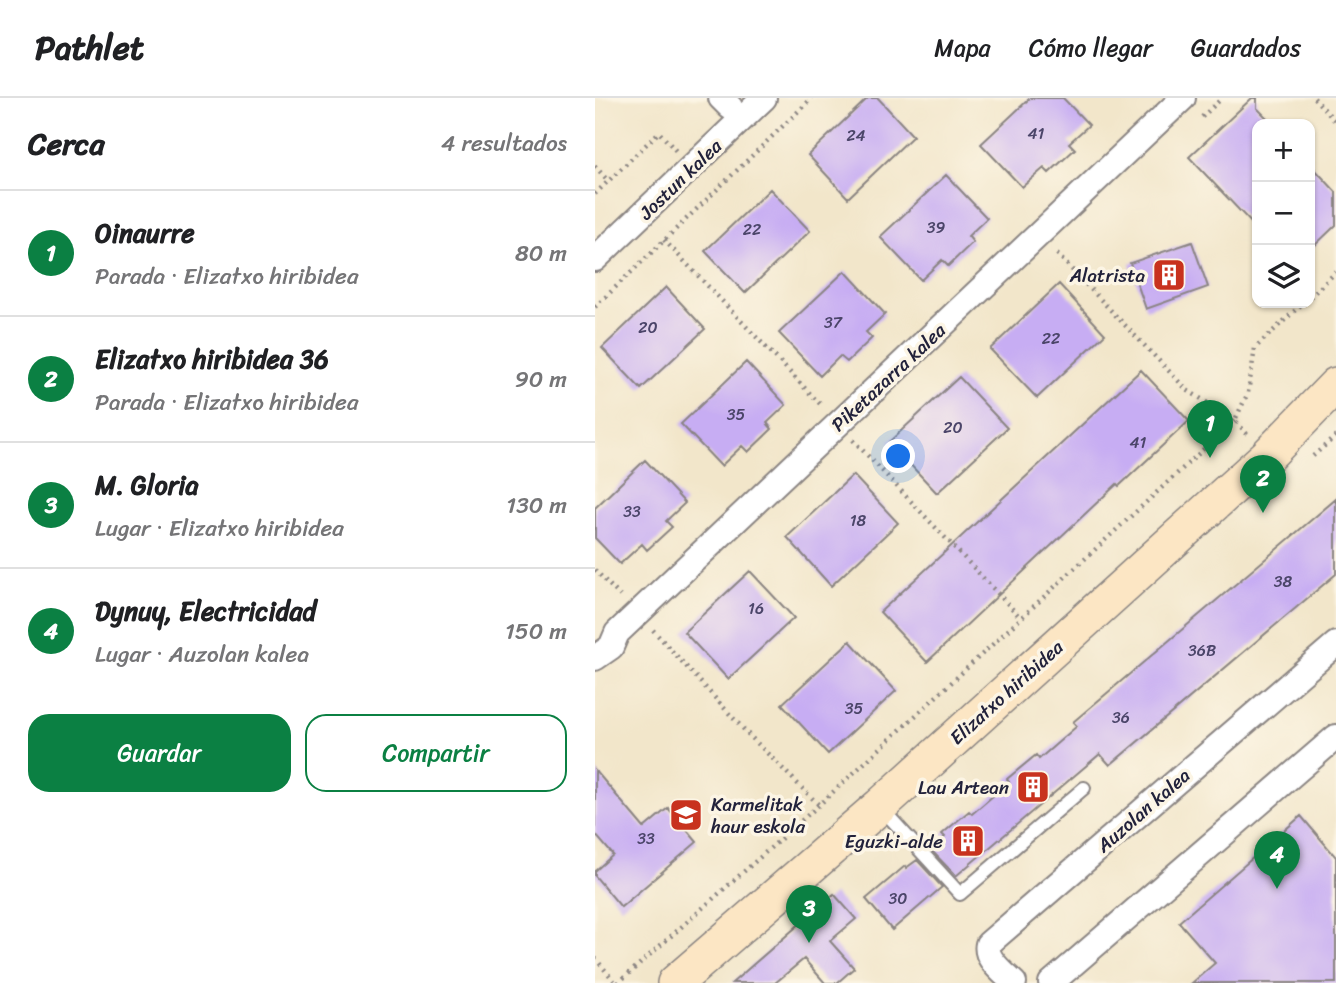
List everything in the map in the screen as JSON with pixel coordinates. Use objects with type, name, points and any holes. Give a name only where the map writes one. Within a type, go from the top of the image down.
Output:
[{"type":"main road","name":"Elizatxo hiribidea","points":[[675,983],[880,806],[1267,456],[1334,386]]},
{"type":"street","name":"Jostun kalea","points":[[595,259],[764,98]]},
{"type":"street","name":"Piketazarra kalea","points":[[595,658],[611,646],[617,633],[1183,98]]},
{"type":"street","name":"Jostun kalea","points":[[595,236],[730,101]]},
{"type":"street","name":"Auzolan kalea","points":[[1014,983],[988,955],[988,944],[1336,644]]},
{"type":"street","points":[[1051,983],[1336,737]]},
{"type":"lane","points":[[880,806],[960,894],[1084,788]]},
{"type":"path","points":[[595,307],[812,98]]},
{"type":"path","points":[[1314,98],[1336,122]]},
{"type":"path","points":[[595,194],[659,132]]},
{"type":"path","points":[[595,166],[608,181]]},
{"type":"path","points":[[664,240],[820,404]]},
{"type":"path","points":[[1055,253],[1187,390],[1235,420]]},
{"type":"path","points":[[1315,292],[1336,272]]},
{"type":"path","points":[[595,958],[617,983],[819,805],[1235,420],[1248,393],[1255,348],[1298,308]]},
{"type":"path","points":[[854,440],[1021,618]]},
{"type":"path","points":[[595,570],[619,595]]},
{"type":"path","points":[[652,628],[747,733],[819,805]]},
{"type":"building","points":[[868,98],[878,98],[913,136],[848,198],[808,155]]},
{"type":"building","points":[[1030,98],[1063,98],[1089,125],[1069,143],[1075,149],[1049,173],[1044,168],[1022,187],[981,144]]},
{"type":"building","points":[[1252,98],[1257,98],[1257,108],[1268,119],[1252,119],[1252,224],[1189,157]]},
{"type":"building","points":[[1315,169],[1336,192],[1336,225],[1315,245]]},
{"type":"building","points":[[946,175],[987,218],[968,236],[973,242],[948,266],[942,260],[921,280],[880,237]]},
{"type":"building","points":[[770,189],[810,231],[745,293],[705,251]]},
{"type":"building","name":"Alatrista","points":[[1192,242],[1208,287],[1146,309],[1130,263]]},
{"type":"building","points":[[845,271],[885,314],[866,332],[872,338],[847,362],[840,356],[820,376],[779,333]]},
{"type":"building","points":[[1059,284],[1105,334],[1037,398],[990,349]]},
{"type":"building","points":[[666,287],[705,329],[641,389],[602,348]]},
{"type":"building","points":[[746,362],[786,405],[767,423],[772,429],[748,452],[742,446],[721,466],[681,424]]},
{"type":"building","points":[[1141,370],[1189,421],[1119,486],[1117,484],[927,662],[880,612]]},
{"type":"building","points":[[959,377],[1007,428],[937,493],[889,442]]},
{"type":"building","points":[[645,460],[685,503],[666,521],[672,527],[647,550],[642,544],[620,564],[595,538],[595,508]]},
{"type":"building","points":[[853,475],[898,523],[831,586],[787,537]]},
{"type":"building","points":[[1336,499],[1336,574],[1110,765],[1100,754],[956,876],[930,849],[945,837],[942,834],[969,811],[972,814],[1036,755],[1039,759],[1077,726],[1073,722]]},
{"type":"building","points":[[750,571],[794,618],[728,679],[684,632]]},
{"type":"building","points":[[850,641],[896,691],[828,754],[782,704]]},
{"type":"building","points":[[595,770],[644,828],[668,808],[697,842],[621,907],[595,876],[595,871],[613,855],[595,834]]},
{"type":"building","points":[[1301,816],[1336,857],[1336,983],[1192,983],[1215,963],[1179,922]]},
{"type":"building","points":[[917,860],[942,887],[892,930],[866,899],[905,866],[906,868]]},
{"type":"building","points":[[834,894],[856,919],[830,941],[854,968],[837,983],[825,983],[804,959],[775,983],[732,983]]},
{"type":"place","name":"Alatrista","points":[[1169,275]]},
{"type":"place","name":"Oinaurre","points":[[1210,458]]},
{"type":"place","name":"Elizatxo hiribidea 36","points":[[1263,513]]},
{"type":"place","name":"Lau Artean","points":[[1033,787]]},
{"type":"place","name":"Karmelitak haur eskola","points":[[686,815]]},
{"type":"place","name":"Eguzki-alde","points":[[968,841]]},
{"type":"place","name":"Dynuy, Electricidad","points":[[1277,889]]},
{"type":"place","name":"M. Gloria","points":[[809,943]]}]
